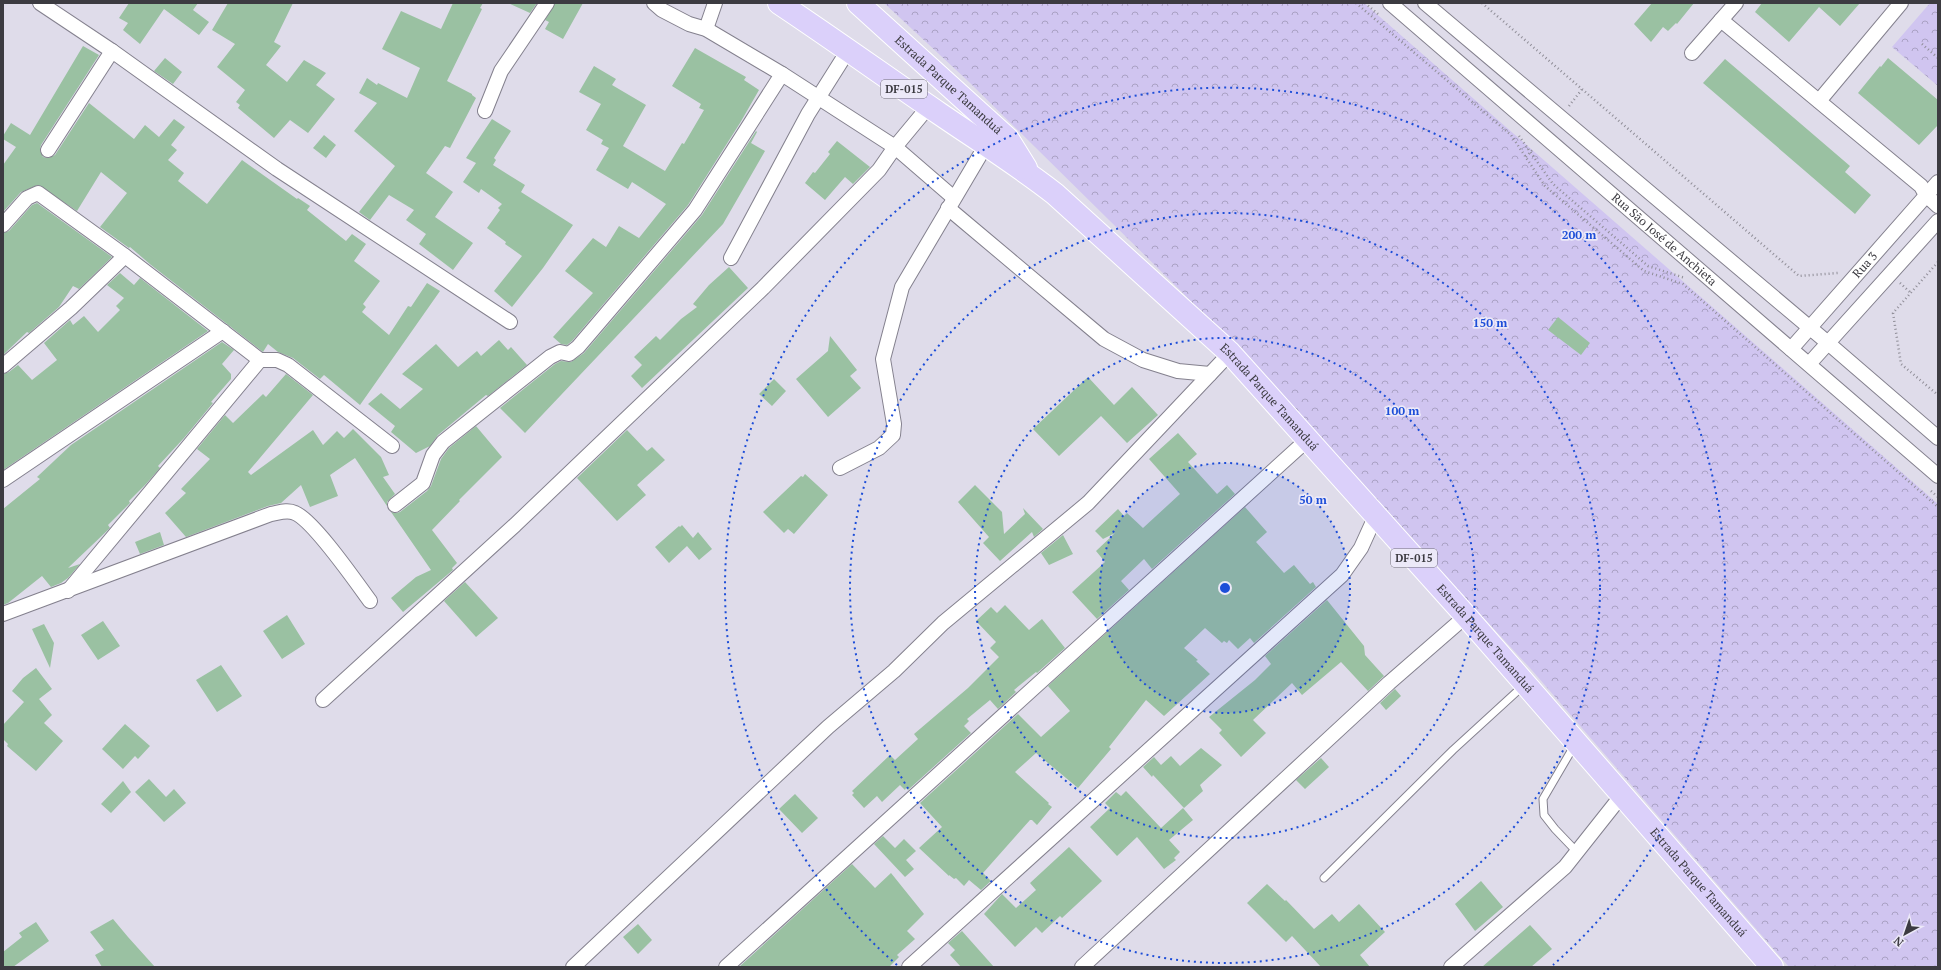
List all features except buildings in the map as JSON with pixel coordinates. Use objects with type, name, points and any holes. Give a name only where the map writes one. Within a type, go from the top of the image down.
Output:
[{"type":"main road","name":"Estrada Parque Tamanduá","points":[[779,3],[849,49],[929,106],[1030,174],[1055,194],[1230,354],[1466,616],[1772,967]]},
{"type":"main road","name":"Estrada Parque Tamanduá","points":[[858,3],[1008,139],[1030,174]]},
{"type":"street","points":[[40,3],[112,51],[277,169],[510,322]]},
{"type":"street","points":[[485,111],[501,70],[547,3]]},
{"type":"street","points":[[654,3],[662,10],[689,24],[706,29],[782,74],[895,147],[951,203],[1104,339],[1143,360],[1178,371],[1210,374]]},
{"type":"street","points":[[706,29],[715,3]]},
{"type":"street","name":"Rua São José de Anchieta","points":[[1390,3],[1938,476]]},
{"type":"street","name":"Rua São José de Anchieta","points":[[1425,3],[1828,343],[1938,438]]},
{"type":"street","points":[[1692,53],[1736,3]]},
{"type":"street","points":[[1819,101],[1901,3]]},
{"type":"street","points":[[1721,20],[1921,186],[1926,196],[1938,206]]},
{"type":"street","points":[[731,258],[818,97],[849,49]]},
{"type":"street","points":[[48,150],[112,51]]},
{"type":"street","points":[[395,505],[423,483],[433,455],[443,442],[550,357],[560,352],[569,354],[578,347],[695,210],[782,74]]},
{"type":"street","points":[[323,700],[515,525],[763,288],[879,170],[895,147],[929,106]]},
{"type":"street","points":[[840,468],[879,448],[893,435],[894,424],[883,359],[902,287],[986,145]]},
{"type":"street","name":"Rua 3","points":[[1791,349],[1872,259],[1938,182]]},
{"type":"street","points":[[3,225],[27,198],[38,193],[125,256],[260,360],[277,360],[288,365],[392,446]]},
{"type":"street","name":"Rua 3","points":[[1809,364],[1938,220]]},
{"type":"street","points":[[3,366],[70,308],[125,256]]},
{"type":"street","points":[[3,480],[223,331]]},
{"type":"street","points":[[573,967],[828,727],[894,671],[943,623],[1088,503],[1230,354]]},
{"type":"street","points":[[68,591],[260,360]]},
{"type":"street","points":[[726,967],[1308,440]]},
{"type":"street","points":[[3,614],[271,514],[286,511],[295,513],[313,527],[370,601]]},
{"type":"street","points":[[909,967],[1342,575],[1361,548],[1376,515]]},
{"type":"street","points":[[1082,967],[1389,683],[1466,616]]},
{"type":"street","points":[[1451,967],[1565,867],[1622,795]]},
{"type":"lane","points":[[1324,878],[1453,750],[1525,684]]},
{"type":"lane","points":[[1576,742],[1543,799],[1544,815],[1577,852]]},
{"type":"path","points":[[1356,3],[1511,135],[1545,186],[1644,270],[1683,284],[1938,507]]},
{"type":"path","points":[[1365,3],[1384,18]]},
{"type":"path","points":[[1482,3],[1583,88],[1799,276]]},
{"type":"path","points":[[1922,44],[1938,58]]},
{"type":"path","points":[[1560,117],[1583,88]]},
{"type":"path","points":[[1516,131],[1553,184],[1630,251],[1648,266],[1687,279]]},
{"type":"path","points":[[1938,262],[1893,314],[1901,364],[1938,396]]},
{"type":"path","points":[[1926,486],[1938,497]]},
{"type":"green space","points":[[884,3],[1364,3],[1938,504],[1938,967],[1789,967],[1530,668],[1182,292],[968,81]]},
{"type":"green space","points":[[1930,3],[1938,3],[1938,86],[1892,47]]}]
